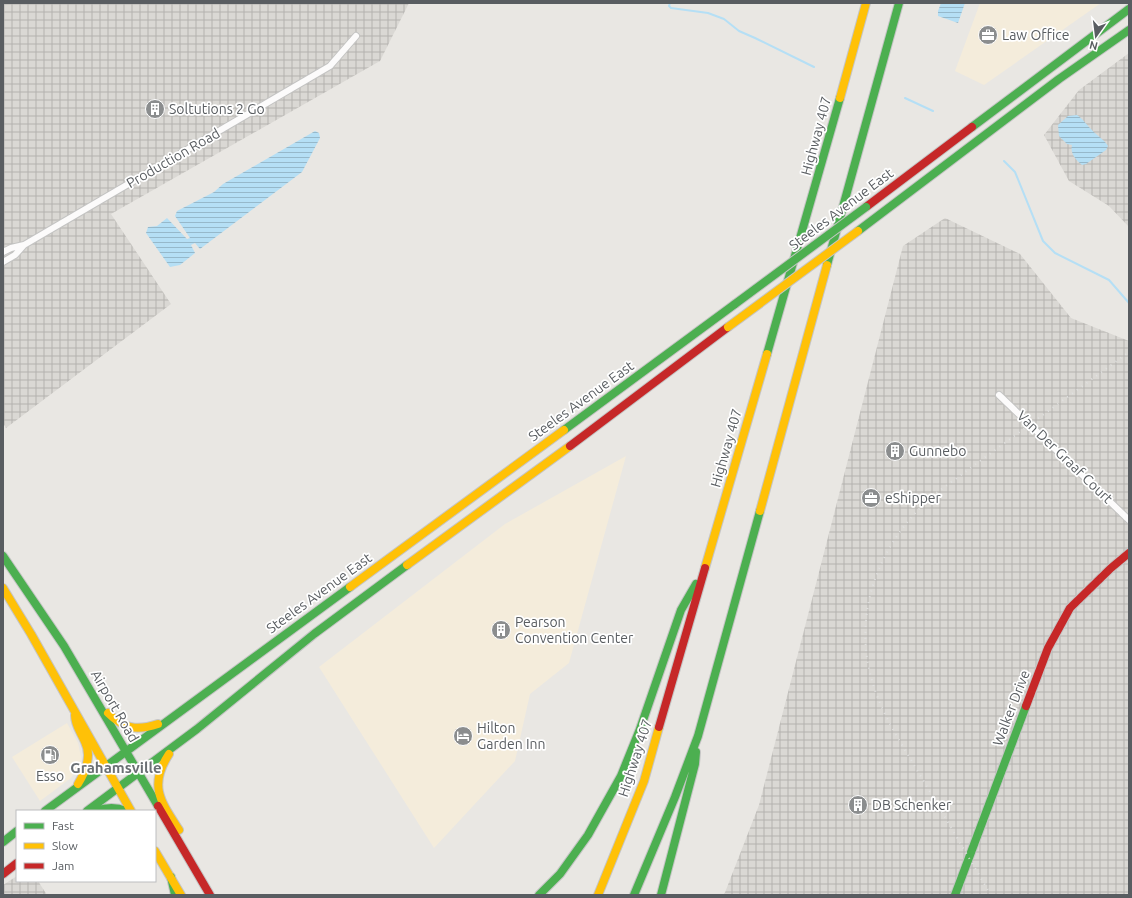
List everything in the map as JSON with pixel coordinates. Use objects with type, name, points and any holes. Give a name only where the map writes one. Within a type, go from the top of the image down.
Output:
[{"type":"main road","name":"Highway 407","points":[[598,895],[644,781],[802,234],[866,3]]},
{"type":"main road","points":[[634,895],[675,797],[698,736],[899,3]]},
{"type":"main road","name":"Steeles Avenue East","points":[[46,810],[735,304],[1129,9]]},
{"type":"main road","name":"Steeles Avenue East","points":[[88,810],[176,746],[298,649],[314,634],[593,429],[1060,79],[1129,30]]},
{"type":"main road","name":"Walker Drive","points":[[955,895],[1048,648],[1070,608],[1111,568],[1129,553]]},
{"type":"main road","name":"Airport Road","points":[[3,556],[64,646],[210,895]]},
{"type":"main road","points":[[539,895],[560,874],[588,835],[602,813],[621,776],[640,729],[681,610],[704,570]]},
{"type":"main road","points":[[3,588],[31,634],[130,810]]},
{"type":"main road","points":[[98,702],[114,720],[123,726],[136,729],[145,729],[166,721]]},
{"type":"main road","points":[[72,791],[85,773],[88,752],[85,742],[75,726],[74,712]]},
{"type":"main road","points":[[661,895],[695,764],[698,736]]},
{"type":"main road","points":[[176,746],[163,762],[157,783],[161,799],[179,831],[180,844]]},
{"type":"main road","points":[[99,810],[112,807],[122,810]]},
{"type":"main road","points":[[3,842],[16,832]]},
{"type":"main road","points":[[156,853],[181,895]]},
{"type":"main road","points":[[3,874],[16,864]]},
{"type":"main road","points":[[171,877],[175,895]]},
{"type":"street","name":"Production Road","points":[[3,252],[11,248],[24,245],[330,66],[356,36]]},
{"type":"street","name":"Production Road","points":[[3,262],[15,255],[24,245]]},
{"type":"street","name":"Van Der Graaf Court","points":[[1000,395],[1129,520]]},
{"type":"shaded area","points":[[3,3],[409,3],[380,61],[111,214],[171,304],[6,428],[3,423]]},
{"type":"shaded area","points":[[980,3],[1101,3],[984,85],[955,71]]},
{"type":"shaded area","points":[[1129,53],[1129,227],[1109,206],[1069,181],[1044,135],[1079,90]]},
{"type":"shaded area","points":[[945,218],[1020,254],[1071,318],[1129,341],[1129,895],[724,895],[759,805],[903,246]]},
{"type":"shaded area","points":[[626,456],[569,663],[530,694],[515,761],[434,848],[319,667],[505,524]]},
{"type":"shaded area","points":[[67,723],[78,743],[81,757],[80,765],[71,778],[40,801],[12,757]]},
{"type":"shaded area","points":[[16,877],[16,882],[39,882],[47,895],[3,895],[3,885]]},
{"type":"water","points":[[941,3],[965,3],[958,23],[938,16]]},
{"type":"water","points":[[1077,115],[1108,146],[1106,150],[1086,164],[1082,165],[1074,156],[1072,145],[1067,144],[1059,136],[1058,125],[1068,116]]},
{"type":"water","points":[[315,131],[319,133],[320,138],[302,172],[200,249],[195,243],[191,245],[195,253],[180,265],[170,267],[146,233],[148,227],[157,226],[167,218],[187,239],[190,238],[175,216],[177,211],[214,192],[223,184]]},
{"type":"waterway","points":[[670,3],[669,6],[671,8],[708,13],[724,19],[739,31],[814,67]]},
{"type":"waterway","points":[[905,98],[933,111]]},
{"type":"waterway","points":[[1004,161],[1015,172],[1043,241],[1055,253],[1109,280],[1129,303]]},
{"type":"railway","points":[[991,895],[900,742],[882,708],[873,684],[867,657],[865,630],[868,603],[876,577],[887,553],[901,530],[919,510],[939,491],[1129,352]]},
{"type":"traffic: fast","points":[[827,265],[899,3]]},
{"type":"traffic: fast","points":[[972,127],[1129,9]]},
{"type":"traffic: fast","points":[[858,231],[1059,79],[1129,30]]},
{"type":"traffic: fast","points":[[767,354],[840,98]]},
{"type":"traffic: fast","points":[[735,304],[866,207]]},
{"type":"traffic: fast","points":[[564,430],[735,304]]},
{"type":"traffic: fast","points":[[634,895],[675,797],[698,736],[760,511]]},
{"type":"traffic: fast","points":[[3,556],[64,646],[158,806]]},
{"type":"traffic: fast","points":[[88,810],[197,729],[314,634],[407,565]]},
{"type":"traffic: fast","points":[[539,895],[560,874],[588,835],[621,776],[640,729],[681,610],[696,584]]},
{"type":"traffic: fast","points":[[46,810],[350,587]]},
{"type":"traffic: fast","points":[[955,895],[1026,706]]},
{"type":"traffic: fast","points":[[661,895],[695,764],[696,752]]},
{"type":"traffic: fast","points":[[100,810],[112,808],[122,810]]},
{"type":"traffic: fast","points":[[3,842],[16,832]]},
{"type":"traffic: fast","points":[[171,877],[175,895]]},
{"type":"traffic: slow","points":[[840,98],[866,3]]},
{"type":"traffic: slow","points":[[728,327],[858,231]]},
{"type":"traffic: slow","points":[[760,511],[827,265]]},
{"type":"traffic: slow","points":[[705,568],[767,354]]},
{"type":"traffic: slow","points":[[350,587],[564,430]]},
{"type":"traffic: slow","points":[[407,565],[570,446]]},
{"type":"traffic: slow","points":[[3,588],[31,634],[130,810]]},
{"type":"traffic: slow","points":[[108,713],[120,722],[131,727],[137,728],[158,724]]},
{"type":"traffic: slow","points":[[75,715],[77,726],[85,742],[88,753],[86,769],[78,784]]},
{"type":"traffic: slow","points":[[598,895],[644,781],[659,727]]},
{"type":"traffic: slow","points":[[169,754],[159,775],[159,794],[162,802],[179,830]]},
{"type":"traffic: slow","points":[[156,853],[181,895]]},
{"type":"traffic: jam","points":[[866,207],[972,127]]},
{"type":"traffic: jam","points":[[570,446],[728,327]]},
{"type":"traffic: jam","points":[[1026,706],[1048,648],[1070,608],[1111,568],[1129,553]]},
{"type":"traffic: jam","points":[[659,727],[705,568]]},
{"type":"traffic: jam","points":[[158,806],[210,895]]},
{"type":"traffic: jam","points":[[3,874],[16,864]]},
{"type":"place","name":"Law Office","points":[[988,35]]},
{"type":"place","name":"Soltutions 2 Go","points":[[155,109]]},
{"type":"place","name":"Gunnebo","points":[[895,451]]},
{"type":"place","name":"eShipper","points":[[871,498]]},
{"type":"place","name":"Pearson Convention Center","points":[[501,630]]},
{"type":"place","name":"Hilton Garden Inn","points":[[463,736]]},
{"type":"place","name":"Esso","points":[[50,755]]},
{"type":"place","name":"DB Schenker","points":[[858,805]]},
{"type":"district","name":"Grahamsville","points":[[116,768]]}]
